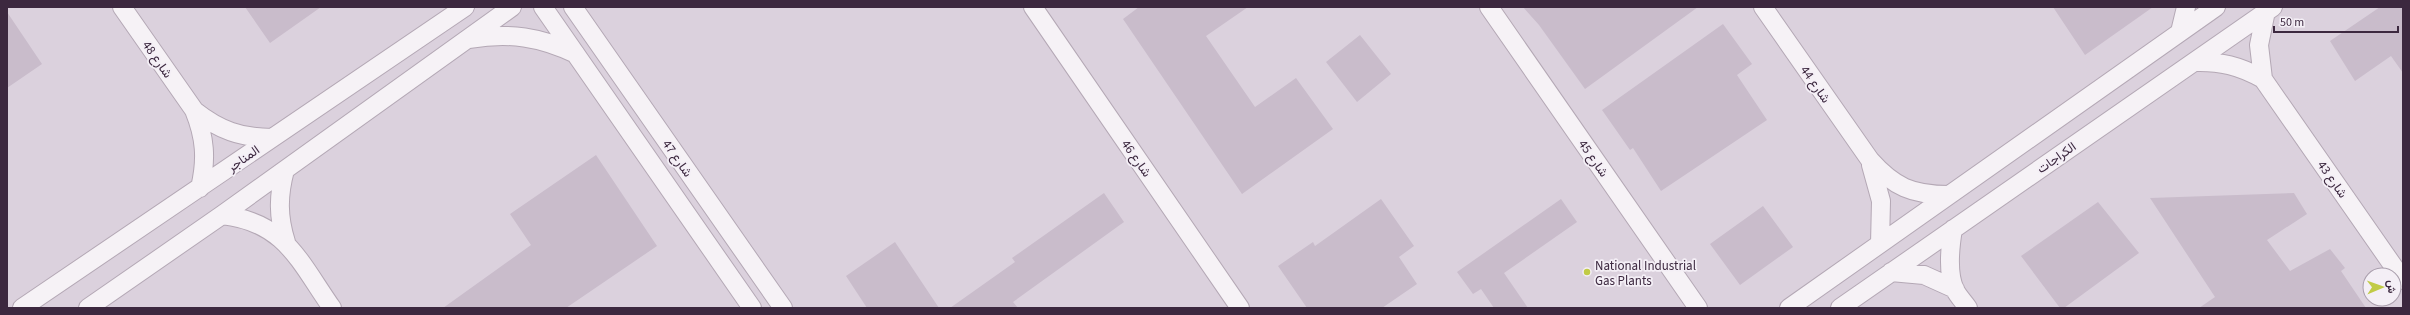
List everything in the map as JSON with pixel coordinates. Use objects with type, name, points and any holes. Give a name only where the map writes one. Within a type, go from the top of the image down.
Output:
[{"type":"street","name":"شارع 48","points":[[122,7],[194,110],[202,129],[205,148],[205,168],[200,188]]},
{"type":"street","points":[[88,308],[222,215],[512,7]]},
{"type":"street","name":"شارع 47","points":[[543,7],[752,308]]},
{"type":"street","name":"شارع 47","points":[[573,7],[783,308]]},
{"type":"street","name":"شارع 46","points":[[1033,7],[1240,308]]},
{"type":"street","name":"شارع 45","points":[[1489,7],[1698,308]]},
{"type":"street","name":"شارع 44","points":[[1763,7],[1870,160],[1885,177],[1904,188],[1926,195],[1949,195]]},
{"type":"street","points":[[2180,32],[2186,7]]},
{"type":"street","points":[[1789,308],[2216,7]]},
{"type":"street","name":"الكراجات","points":[[1840,308],[2269,9]]},
{"type":"street","name":"شارع 43","points":[[2269,9],[2259,45],[2263,79],[2403,280]]},
{"type":"street","name":"المناجر","points":[[22,308],[200,188],[457,10]]},
{"type":"street","points":[[467,40],[489,35],[512,35],[534,38],[556,44],[577,54]]},
{"type":"street","points":[[2194,62],[2212,61],[2230,64],[2263,79]]},
{"type":"street","name":"شارع 48","points":[[194,110],[211,124],[230,133],[250,138],[272,138]]},
{"type":"street","name":"شارع 44","points":[[1870,160],[1880,201],[1880,244]]},
{"type":"street","points":[[285,170],[280,188],[279,206],[281,225],[286,242]]},
{"type":"street","points":[[222,215],[240,217],[257,222],[273,231],[286,242],[332,308]]},
{"type":"street","points":[[1952,229],[1950,259],[1955,289],[1968,308]]},
{"type":"street","points":[[1891,272],[1924,275],[1955,289]]},
{"type":"shaded area","points":[[7,7],[2403,7],[2403,308],[7,308]]},
{"type":"building","points":[[245,7],[321,7],[270,43]]},
{"type":"building","points":[[1139,7],[1248,7],[1206,36],[1255,107],[1296,78],[1333,129],[1242,194],[1123,19]]},
{"type":"building","points":[[1523,7],[1698,7],[1585,89],[1539,25]]},
{"type":"building","points":[[2053,7],[2153,7],[2085,55]]},
{"type":"building","points":[[2380,7],[2403,7],[2403,73],[2391,56],[2355,81],[2330,41]]},
{"type":"building","points":[[7,12],[42,64],[7,88]]},
{"type":"building","points":[[1723,24],[1752,64],[1737,75],[1767,120],[1661,191],[1633,148],[1630,150],[1602,110]]},
{"type":"building","points":[[1360,35],[1391,74],[1357,102],[1326,62]]},
{"type":"building","points":[[596,155],[657,246],[566,308],[443,308],[531,245],[510,214]]},
{"type":"building","points":[[1104,193],[1124,222],[1013,302],[1018,308],[950,308],[1015,262],[1012,258]]},
{"type":"building","points":[[2294,193],[2307,214],[2267,240],[2290,271],[2330,249],[2345,268],[2341,271],[2362,302],[2362,307],[2366,308],[2199,308],[2215,297],[2150,198]]},
{"type":"building","points":[[1381,199],[1414,246],[1399,257],[1417,284],[1382,308],[1307,308],[1278,266],[1313,242],[1315,246]]},
{"type":"building","points":[[1561,199],[1577,222],[1504,273],[1528,308],[1494,308],[1481,289],[1473,294],[1457,272]]},
{"type":"building","points":[[2098,202],[2139,253],[2064,308],[2060,308],[2021,256]]},
{"type":"building","points":[[1763,206],[1793,247],[1740,285],[1710,244]]},
{"type":"building","points":[[895,242],[939,308],[867,308],[846,276]]},
{"type":"place","name":"National Industrial Gas Plants","points":[[1587,272]]}]
